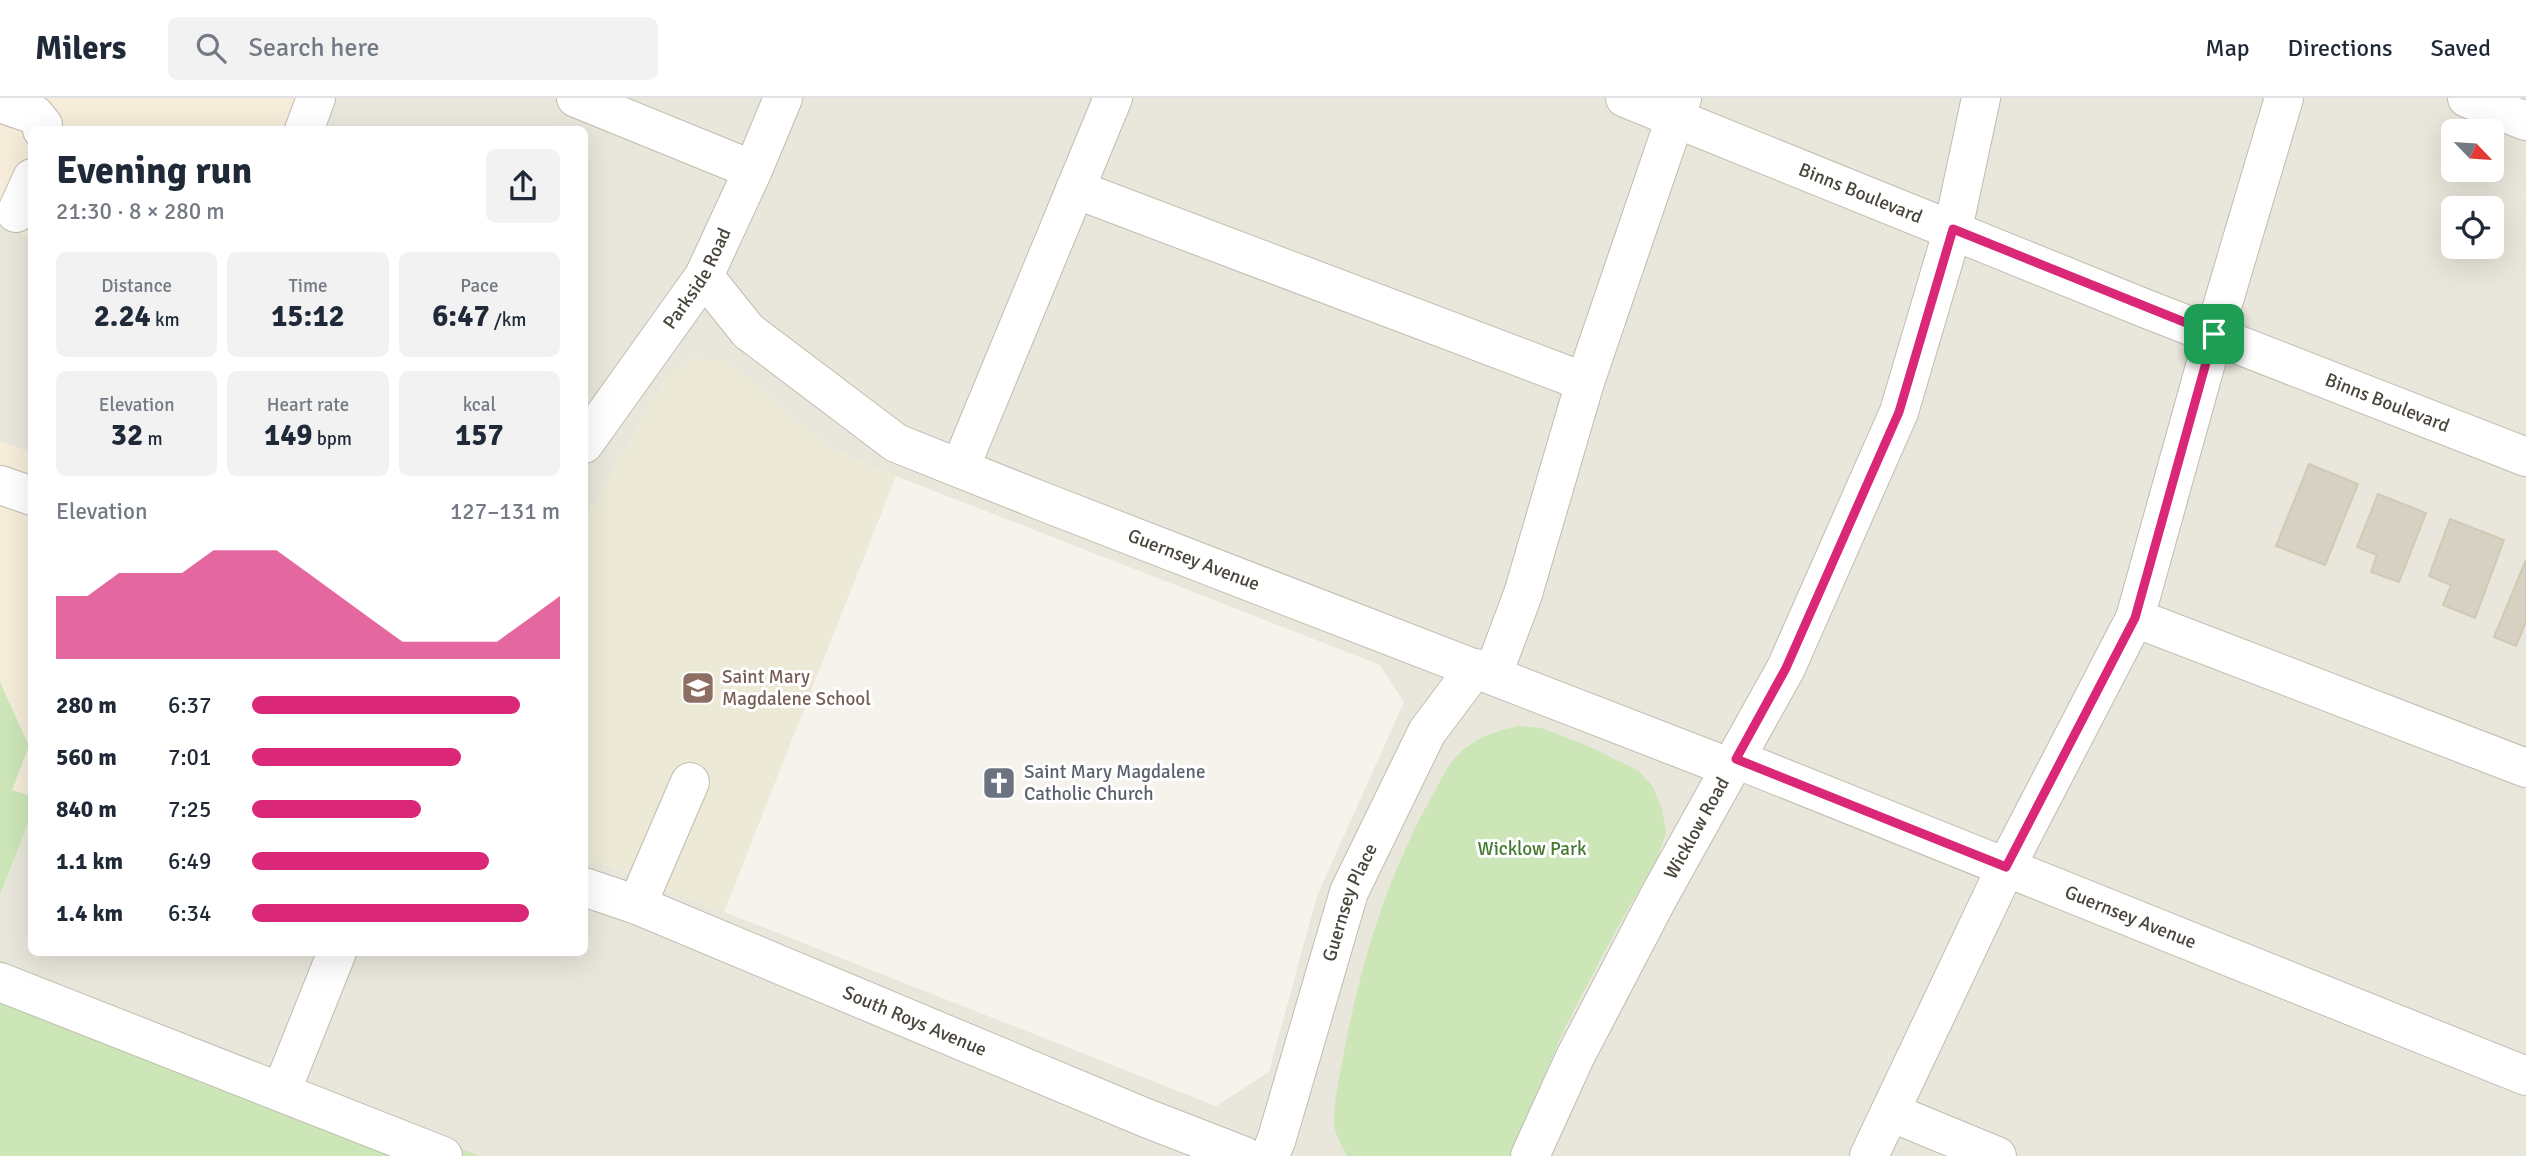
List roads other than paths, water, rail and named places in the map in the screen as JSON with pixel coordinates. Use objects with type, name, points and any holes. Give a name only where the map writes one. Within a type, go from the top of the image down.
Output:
[{"type":"street","points":[[306,126],[316,98]]},
{"type":"street","points":[[576,98],[753,170]]},
{"type":"street","points":[[960,468],[1112,98]]},
{"type":"street","name":"Binns Boulevard","points":[[1625,98],[1679,108],[1953,229],[2526,457]]},
{"type":"street","name":"Wicklow Road","points":[[1530,1156],[1575,1056],[1658,898],[1786,668],[1899,412],[1953,229],[1981,98]]},
{"type":"street","points":[[1869,1156],[2006,867],[2135,618],[2214,334],[2284,98]]},
{"type":"street","points":[[2467,98],[2526,121]]},
{"type":"street","name":"Parkside Road","points":[[588,438],[704,276],[753,170],[778,99]]},
{"type":"street","points":[[8,102],[34,115],[43,126]]},
{"type":"street","name":"Guernsey Place","points":[[1269,1156],[1277,1139],[1349,892],[1427,732],[1484,671],[1523,594],[1585,382],[1679,108]]},
{"type":"street","points":[[16,213],[28,186]]},
{"type":"street","points":[[1075,189],[1585,382]]},
{"type":"street","name":"Guernsey Avenue","points":[[704,276],[748,331],[896,443],[1484,671],[2006,867],[2526,1076]]},
{"type":"street","points":[[0,485],[28,495]]},
{"type":"street","points":[[2135,618],[2526,768]]},
{"type":"street","points":[[637,905],[690,782]]},
{"type":"street","name":"South Roys Avenue","points":[[588,888],[637,905],[1146,1118],[1244,1156]]},
{"type":"street","points":[[281,1092],[335,956]]},
{"type":"street","points":[[0,982],[443,1156]]},
{"type":"street","points":[[1890,1112],[1997,1156]]},
{"type":"place","name":"Saint Mary Magdalene School","points":[[698,688]]},
{"type":"place","name":"Saint Mary Magdalene Catholic Church","points":[[999,783]]},
{"type":"park label","name":"Wicklow Park","points":[[1532,849]]}]
